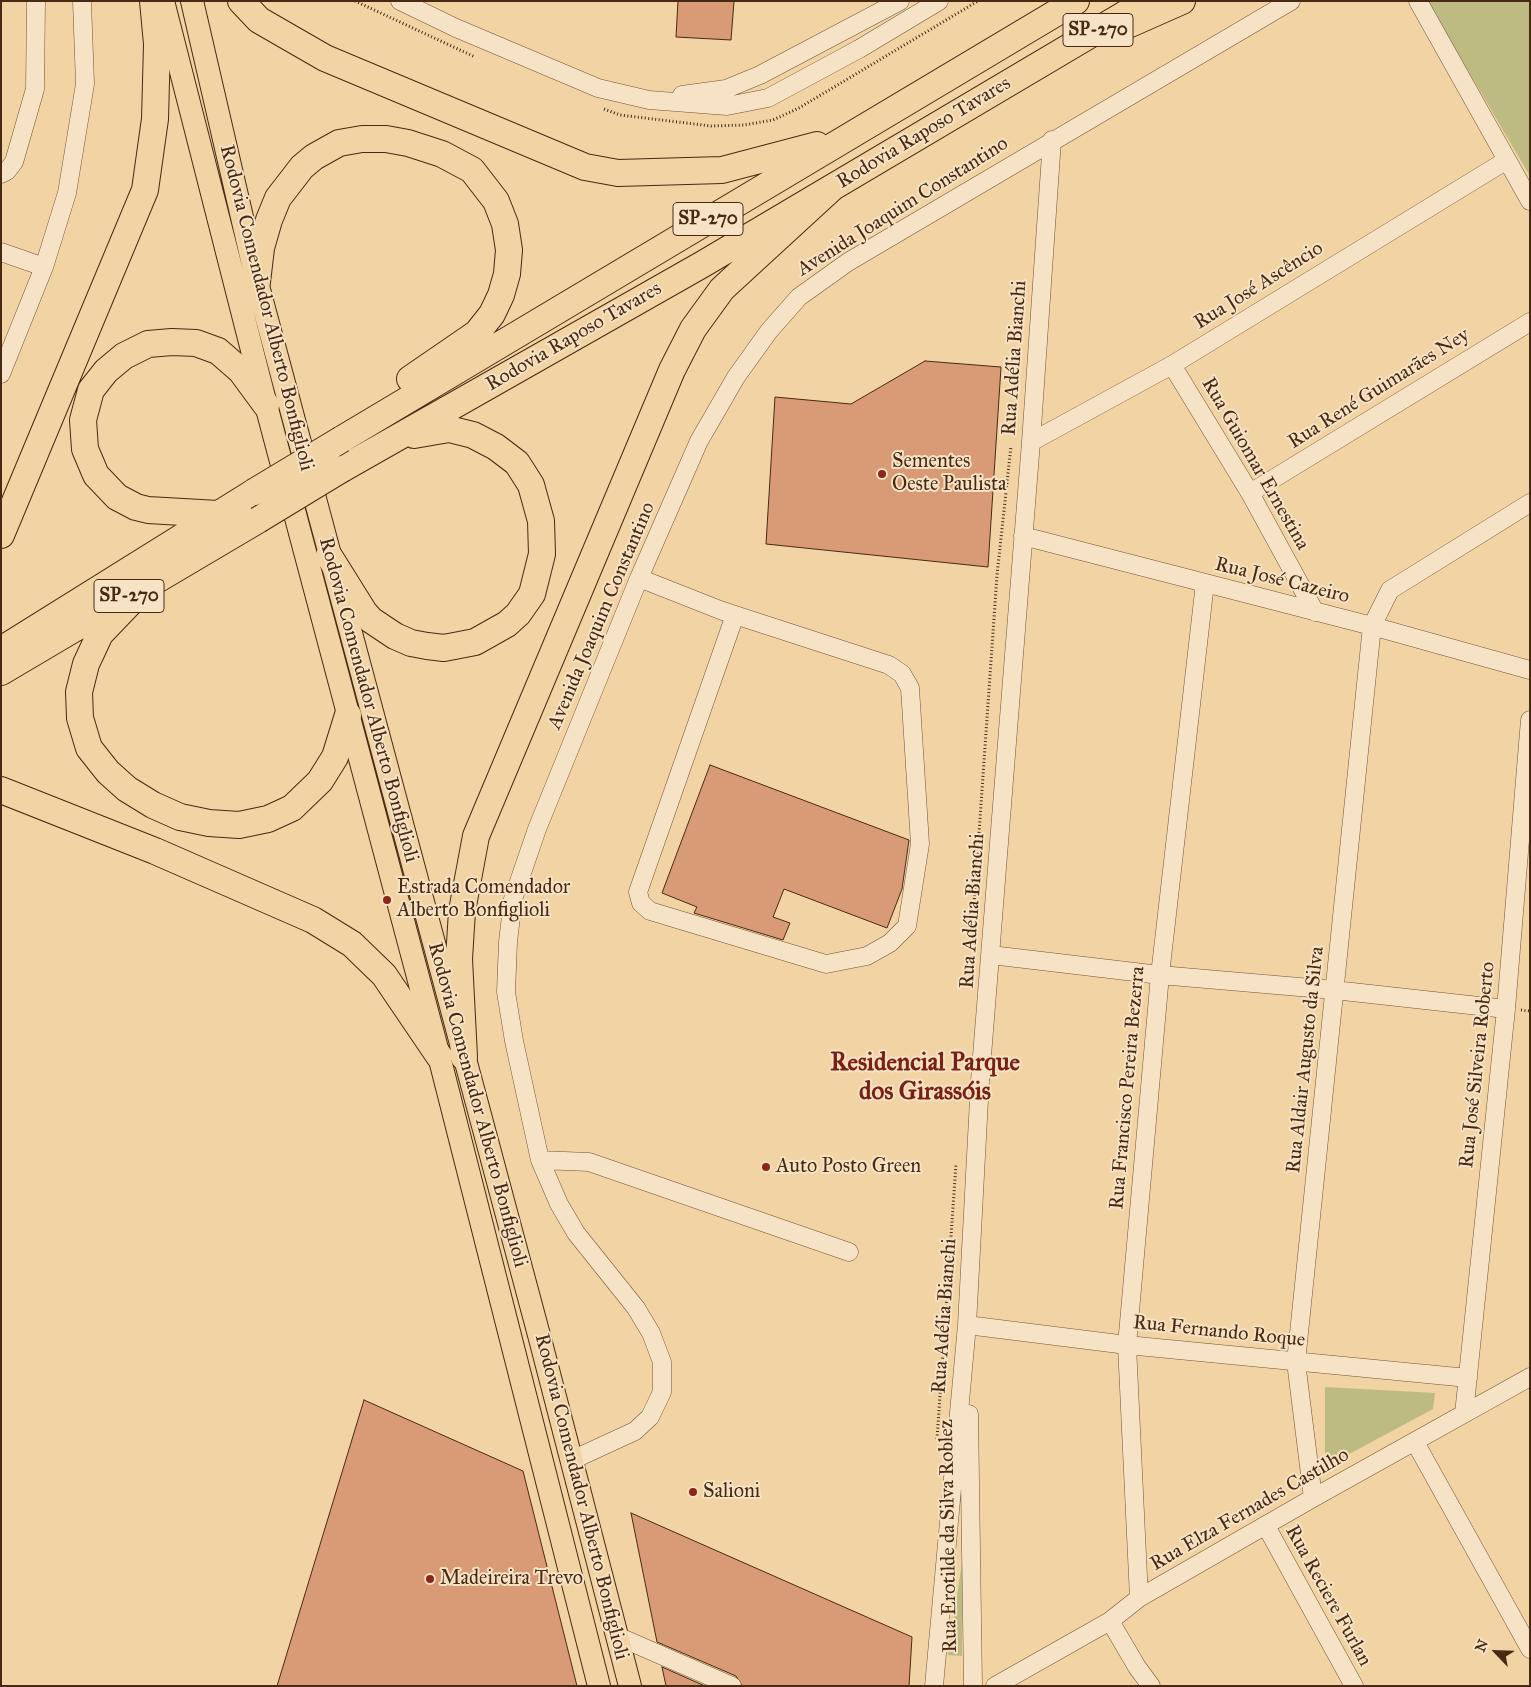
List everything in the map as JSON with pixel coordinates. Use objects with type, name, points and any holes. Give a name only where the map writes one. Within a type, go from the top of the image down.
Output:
[{"type":"highway","points":[[1,535],[145,190],[155,119],[157,44],[153,1]]},
{"type":"highway","points":[[241,1],[259,20],[325,58],[574,163],[618,174],[722,170],[846,137]]},
{"type":"highway","name":"Rodovia Raposo Tavares","points":[[1,650],[254,492],[1076,1]]},
{"type":"highway","name":"Rodovia Raposo Tavares","points":[[1,672],[342,469],[703,264],[1147,1]]},
{"type":"highway","points":[[1049,59],[1182,1]]},
{"type":"highway","points":[[257,282],[261,248],[278,198],[302,168],[314,157],[338,143],[362,139],[386,139],[442,154],[472,170],[496,201],[505,224],[509,250],[505,281],[492,314],[477,333],[399,386],[342,439]]},
{"type":"highway","points":[[451,1056],[461,920],[476,836],[664,388],[693,329],[722,289],[833,187]]},
{"type":"highway","points":[[218,514],[148,510],[136,507],[117,497],[96,474],[85,450],[83,420],[91,390],[106,371],[124,356],[148,344],[196,343],[218,351],[241,371],[266,405]]},
{"type":"highway","points":[[329,556],[371,620],[383,630],[403,639],[427,646],[444,648],[475,642],[507,624],[518,614],[532,594],[542,554],[541,521],[531,485],[517,463],[496,447],[473,435],[448,429],[398,437]]},
{"type":"highway","points":[[146,586],[100,634],[86,664],[79,692],[80,718],[89,748],[108,772],[127,789],[153,805],[180,817],[209,823],[239,825],[268,820],[292,808],[320,781],[335,757],[348,714]]},
{"type":"highway","points":[[1,790],[155,851],[313,920],[352,944],[384,975],[451,1056]]},
{"type":"main road","name":"Rodovia Comendador Alberto Bonfiglioli","points":[[164,1],[266,405],[348,714],[451,1056],[540,1335],[570,1462],[630,1686]]},
{"type":"main road","name":"Rodovia Comendador Alberto Bonfiglioli","points":[[192,1],[257,282],[329,556],[451,1056],[599,1686]]},
{"type":"street","points":[[1,174],[7,171],[14,162],[35,89],[36,1]]},
{"type":"street","points":[[1,374],[44,267],[67,193],[85,84],[82,1]]},
{"type":"street","points":[[400,1],[456,28],[598,88],[649,100],[727,106],[768,98],[859,49],[939,1]]},
{"type":"street","points":[[649,100],[726,89],[760,75],[900,1]]},
{"type":"street","name":"Avenida Joaquim Constantino","points":[[570,1462],[635,1431],[650,1416],[662,1392],[662,1362],[652,1333],[636,1308],[576,1233],[559,1204],[540,1160],[514,1041],[506,992],[508,942],[513,900],[537,829],[639,578],[699,441],[731,385],[769,331],[799,297],[848,262],[1052,140],[1291,1]]},
{"type":"street","points":[[1418,1],[1530,201]]},
{"type":"street","name":"Rua Adélia Bianchi","points":[[934,1686],[967,1325],[980,1081],[1031,442],[1052,140]]},
{"type":"street","name":"Rua José Ascêncio","points":[[1031,442],[1172,365],[1506,160]]},
{"type":"street","points":[[1,252],[44,267]]},
{"type":"street","name":"Rua René Guimarães Ney","points":[[1250,493],[1530,322]]},
{"type":"street","name":"Rua Guiomar Ernestina","points":[[1172,365],[1250,493],[1316,612]]},
{"type":"street","points":[[1372,626],[1390,590],[1530,503]]},
{"type":"street","name":"Rua José Cazeiro","points":[[1023,536],[1372,626],[1530,670]]},
{"type":"street","points":[[639,578],[735,615],[889,665],[902,674],[910,688],[920,844],[907,926],[890,943],[867,956],[826,964],[650,911],[642,903],[638,892],[735,615]]},
{"type":"street","name":"Rua Francisco Pereira Bezerra","points":[[1140,1598],[1126,1345],[1160,975],[1205,583]]},
{"type":"street","name":"Rua Aldair Augusto da Silva","points":[[1313,1498],[1296,1362],[1372,626]]},
{"type":"street","name":"Rua José Silveira Roberto","points":[[1464,1414],[1506,1010],[1530,720]]},
{"type":"street","points":[[991,955],[1160,975],[1334,990],[1506,1010]]},
{"type":"street","points":[[540,1160],[589,1162],[848,1252]]},
{"type":"street","name":"Rua Fernando Roque","points":[[967,1325],[1126,1345],[1468,1378]]},
{"type":"street","name":"Rua Erotilde da Silva Roblez","points":[[967,1325],[973,1686]]},
{"type":"street","name":"Rua Elza Fernades Castilho","points":[[995,1686],[1110,1621],[1140,1598],[1313,1498],[1530,1377]]},
{"type":"street","points":[[1414,1442],[1530,1649]]},
{"type":"street","name":"Rua Reciere Furlan","points":[[1266,1526],[1354,1686]]},
{"type":"street","points":[[1110,1621],[1137,1667],[1151,1686]]},
{"type":"street","points":[[617,1636],[732,1686]]},
{"type":"street","points":[[1137,1667],[1138,1686]]},
{"type":"path","points":[[355,1],[447,46],[484,60]]},
{"type":"path","points":[[602,108],[620,116],[711,126],[744,125],[773,120],[799,108],[978,1]]},
{"type":"shaded area","points":[[1427,1],[1530,1],[1530,176]]},
{"type":"shaded area","points":[[1325,1387],[1435,1393],[1433,1409],[1325,1467]]},
{"type":"shaded area","points":[[962,1563],[962,1656],[948,1655]]},
{"type":"building","points":[[678,1],[734,1],[731,40],[676,37]]},
{"type":"building","name":"Sementes Oeste Paulista","points":[[925,361],[1001,367],[988,567],[766,544],[775,397],[851,404]]},
{"type":"building","points":[[710,765],[909,840],[902,889],[887,928],[784,889],[773,917],[790,923],[783,940],[694,913],[697,907],[662,893]]},
{"type":"building","name":"Madeireira Trevo","points":[[364,1400],[523,1471],[577,1686],[277,1686]]},
{"type":"building","points":[[631,1513],[912,1637],[909,1686],[742,1686],[736,1676],[657,1642]]},
{"type":"building","points":[[662,1667],[705,1686],[666,1686]]},
{"type":"place","name":"Sementes Oeste Paulista","points":[[882,474]]},
{"type":"place","name":"Estrada Comendador Alberto Bonfiglioli","points":[[387,900]]},
{"type":"place","name":"Auto Posto Green","points":[[766,1167]]},
{"type":"place","name":"Salioni","points":[[693,1492]]},
{"type":"place","name":"Madeireira Trevo","points":[[430,1579]]},
{"type":"district","name":"Residencial Parque dos Girassóis","points":[[925,1078]]}]
